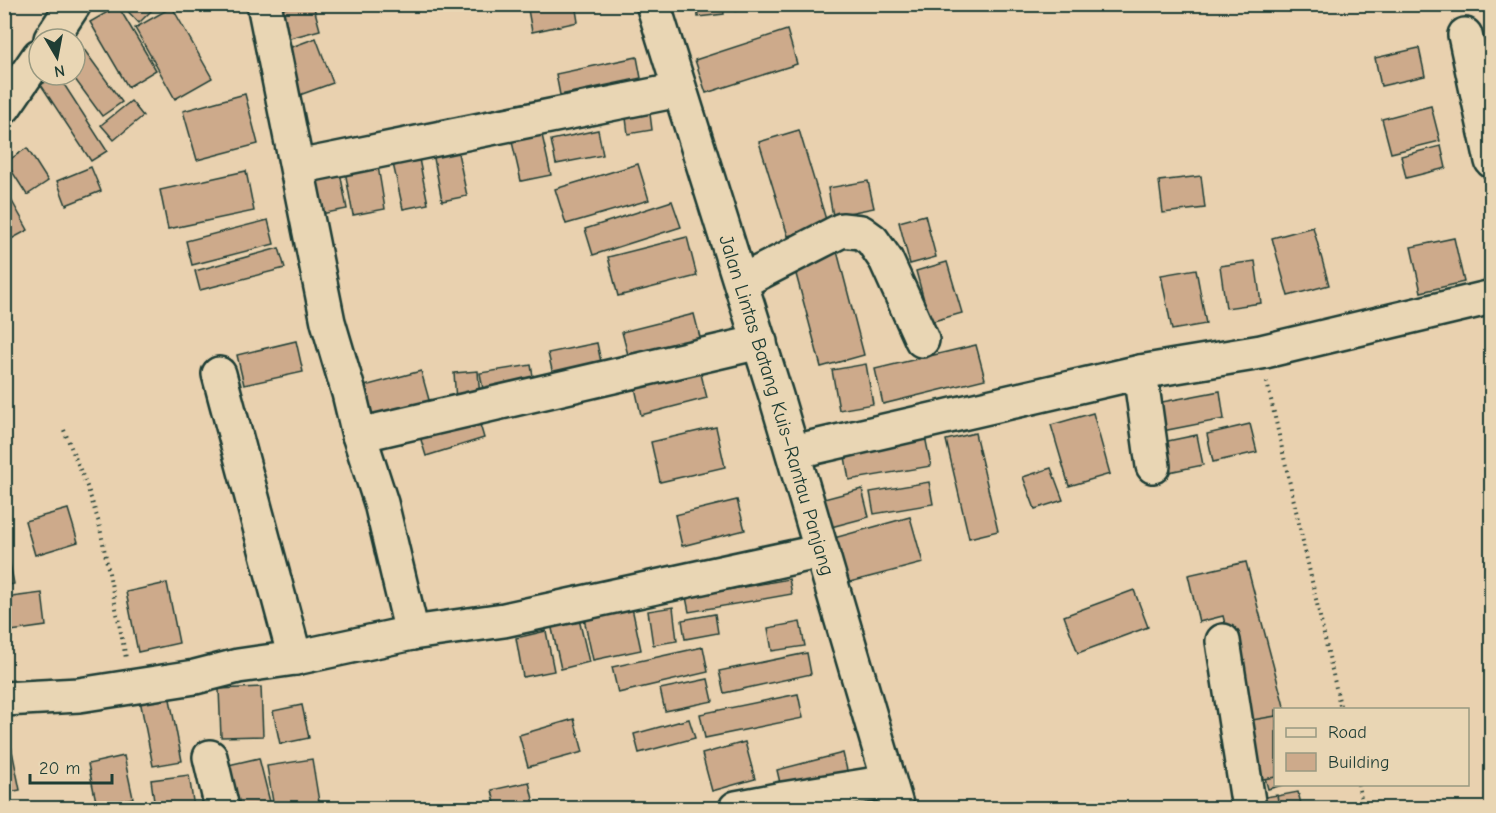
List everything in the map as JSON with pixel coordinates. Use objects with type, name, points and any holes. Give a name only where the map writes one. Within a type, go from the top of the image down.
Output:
[{"type":"street","points":[[59,27],[74,4]]},
{"type":"street","points":[[264,4],[328,322],[359,435],[381,503],[412,633]]},
{"type":"street","name":"Jalan Lintas Batang Kuis–Rantau Panjang","points":[[653,4],[760,342],[893,795]]},
{"type":"street","points":[[1466,35],[1491,161]]},
{"type":"street","points":[[4,106],[27,73]]},
{"type":"street","points":[[298,167],[679,90]]},
{"type":"street","points":[[741,282],[842,230],[861,232],[872,240],[886,260],[922,340]]},
{"type":"street","points":[[793,452],[1140,372],[1261,351],[1491,297]]},
{"type":"street","points":[[359,435],[760,342]]},
{"type":"street","points":[[1140,372],[1153,466]]},
{"type":"street","points":[[219,374],[295,657]]},
{"type":"street","points":[[4,699],[79,695],[132,688],[412,633],[504,620],[822,551]]},
{"type":"street","points":[[1223,641],[1249,808]]},
{"type":"street","points":[[210,757],[222,808]]},
{"type":"street","points":[[736,808],[783,799],[893,795]]},
{"type":"path","points":[[1261,351],[1341,708]]},
{"type":"path","points":[[64,430],[99,523],[132,688]]},
{"type":"path","points":[[1358,786],[1364,808]]},
{"type":"building","points":[[121,4],[158,4],[139,23]]},
{"type":"building","points":[[301,4],[313,4],[320,30],[275,42],[267,13]]},
{"type":"building","points":[[527,4],[575,4],[578,22],[532,32]]},
{"type":"building","points":[[697,4],[723,4],[724,14],[698,17]]},
{"type":"building","points":[[734,4],[763,4],[763,5],[735,11]]},
{"type":"building","points":[[118,6],[156,70],[128,87],[90,22]]},
{"type":"building","points":[[172,7],[212,78],[175,99],[135,28]]},
{"type":"building","points":[[787,30],[797,64],[706,93],[695,60]]},
{"type":"building","points":[[316,38],[333,83],[294,97],[278,52]]},
{"type":"building","points":[[1419,48],[1425,76],[1381,86],[1375,58]]},
{"type":"building","points":[[87,54],[122,102],[102,116],[81,87],[87,87]]},
{"type":"building","points":[[637,57],[641,78],[560,95],[556,74]]},
{"type":"building","points":[[42,87],[66,87],[107,151],[91,161]]},
{"type":"building","points":[[245,94],[258,144],[197,160],[183,111]]},
{"type":"building","points":[[131,101],[143,116],[114,140],[101,125]]},
{"type":"building","points":[[1431,106],[1440,141],[1391,153],[1382,119]]},
{"type":"building","points":[[650,114],[652,130],[628,134],[626,118]]},
{"type":"building","points":[[540,126],[551,175],[521,181],[510,133]]},
{"type":"building","points":[[598,130],[603,155],[556,164],[551,140]]},
{"type":"building","points":[[799,130],[827,223],[788,236],[759,142]]},
{"type":"building","points":[[1441,146],[1446,168],[1406,178],[1401,156]]},
{"type":"building","points":[[27,148],[48,181],[27,195],[6,162]]},
{"type":"building","points":[[457,148],[467,196],[442,201],[433,153]]},
{"type":"building","points":[[418,154],[428,204],[403,209],[392,159]]},
{"type":"building","points":[[338,162],[347,209],[310,216],[301,169]]},
{"type":"building","points":[[638,164],[649,200],[566,224],[555,189]]},
{"type":"building","points":[[378,166],[385,209],[353,215],[345,171]]},
{"type":"building","points":[[91,167],[101,191],[66,205],[57,181]]},
{"type":"building","points":[[246,171],[254,211],[168,229],[160,190]]},
{"type":"building","points":[[1201,176],[1205,208],[1163,213],[1159,181]]},
{"type":"building","points":[[868,181],[874,208],[833,216],[828,188]]},
{"type":"building","points":[[4,187],[28,230],[4,243]]},
{"type":"building","points":[[672,201],[681,227],[593,255],[585,229]]},
{"type":"building","points":[[925,215],[936,257],[910,264],[899,222]]},
{"type":"building","points":[[268,220],[274,244],[192,265],[186,241]]},
{"type":"building","points":[[1313,227],[1329,285],[1288,296],[1272,238]]},
{"type":"building","points":[[687,237],[697,276],[618,296],[608,257]]},
{"type":"building","points":[[1454,238],[1464,282],[1421,292],[1411,247]]},
{"type":"building","points":[[279,248],[285,268],[200,290],[195,271]]},
{"type":"building","points":[[837,251],[864,355],[821,367],[793,263]]},
{"type":"building","points":[[1255,261],[1261,303],[1226,308],[1220,266]]},
{"type":"building","points":[[947,262],[962,313],[930,322],[916,271]]},
{"type":"building","points":[[1196,269],[1206,324],[1172,330],[1161,275]]},
{"type":"building","points":[[694,314],[704,353],[632,370],[622,332]]},
{"type":"building","points":[[296,341],[303,372],[244,385],[237,355]]},
{"type":"building","points":[[597,343],[604,376],[556,387],[548,353]]},
{"type":"building","points":[[976,345],[985,379],[883,404],[875,369]]},
{"type":"building","points":[[866,364],[873,404],[839,410],[832,370]]},
{"type":"building","points":[[531,365],[536,393],[485,401],[480,373]]},
{"type":"building","points":[[699,366],[707,398],[641,415],[634,383]]},
{"type":"building","points":[[421,371],[431,407],[366,424],[357,388]]},
{"type":"building","points":[[478,371],[480,399],[456,401],[454,373]]},
{"type":"building","points":[[1220,391],[1224,419],[1152,433],[1146,405]]},
{"type":"building","points":[[476,411],[484,438],[426,456],[418,430]]},
{"type":"building","points":[[1093,413],[1110,474],[1069,486],[1051,425]]},
{"type":"building","points":[[1250,424],[1257,452],[1213,462],[1207,434]]},
{"type":"building","points":[[716,427],[725,467],[660,482],[651,442]]},
{"type":"building","points":[[924,431],[931,466],[849,480],[843,445]]},
{"type":"building","points":[[975,433],[998,531],[969,538],[946,440]]},
{"type":"building","points":[[1197,435],[1203,465],[1159,474],[1153,444]]},
{"type":"building","points":[[1051,468],[1063,500],[1035,509],[1023,477]]},
{"type":"building","points":[[929,482],[933,504],[874,514],[870,492]]},
{"type":"building","points":[[862,489],[869,517],[831,527],[824,499]]},
{"type":"building","points":[[737,500],[745,530],[682,546],[675,515]]},
{"type":"building","points":[[68,509],[78,542],[35,555],[25,521]]},
{"type":"building","points":[[910,517],[923,563],[846,583],[834,538]]},
{"type":"building","points":[[4,538],[14,584],[4,586]]},
{"type":"building","points":[[1246,562],[1284,708],[1274,708],[1274,786],[1279,786],[1268,789],[1223,616],[1199,622],[1188,575]]},
{"type":"building","points":[[789,579],[792,594],[689,612],[686,597]]},
{"type":"building","points":[[167,583],[179,643],[138,652],[126,592]]},
{"type":"building","points":[[1134,590],[1148,627],[1078,653],[1064,616]]},
{"type":"building","points":[[42,593],[46,626],[4,632],[4,598]]},
{"type":"building","points":[[631,603],[641,650],[593,660],[583,614]]},
{"type":"building","points":[[673,607],[677,641],[653,645],[648,611]]},
{"type":"building","points":[[715,614],[718,633],[685,639],[682,620]]},
{"type":"building","points":[[579,619],[589,662],[561,669],[551,624]]},
{"type":"building","points":[[800,622],[805,646],[772,651],[768,628]]},
{"type":"building","points":[[546,631],[554,671],[523,677],[516,638]]},
{"type":"building","points":[[703,647],[708,672],[618,693],[612,667]]},
{"type":"building","points":[[807,653],[811,674],[724,693],[719,671]]},
{"type":"building","points":[[708,679],[713,701],[665,711],[660,689]]},
{"type":"building","points":[[261,687],[263,736],[221,737],[219,689]]},
{"type":"building","points":[[169,694],[182,761],[153,766],[140,700]]},
{"type":"building","points":[[798,694],[803,718],[705,738],[700,714]]},
{"type":"building","points":[[302,705],[309,738],[280,744],[273,711]]},
{"type":"building","points":[[1274,716],[1274,777],[1249,781],[1240,722]]},
{"type":"building","points":[[574,719],[583,752],[528,767],[519,735]]},
{"type":"building","points":[[689,719],[695,738],[639,753],[634,734]]},
{"type":"building","points":[[10,741],[20,790],[4,793],[4,742]]},
{"type":"building","points":[[745,742],[755,779],[712,791],[702,754]]},
{"type":"building","points":[[843,753],[849,779],[783,796],[777,770]]},
{"type":"building","points":[[124,756],[133,798],[97,806],[88,764]]},
{"type":"building","points":[[259,758],[270,802],[234,808],[224,766]]},
{"type":"building","points":[[312,759],[320,808],[274,808],[267,766]]},
{"type":"building","points":[[189,775],[194,808],[155,808],[151,780]]},
{"type":"building","points":[[529,782],[535,808],[496,808],[492,790]]},
{"type":"building","points":[[1298,792],[1302,808],[1259,808],[1257,800]]},
{"type":"building","points":[[1277,795],[1279,808],[1255,808],[1254,799]]}]
